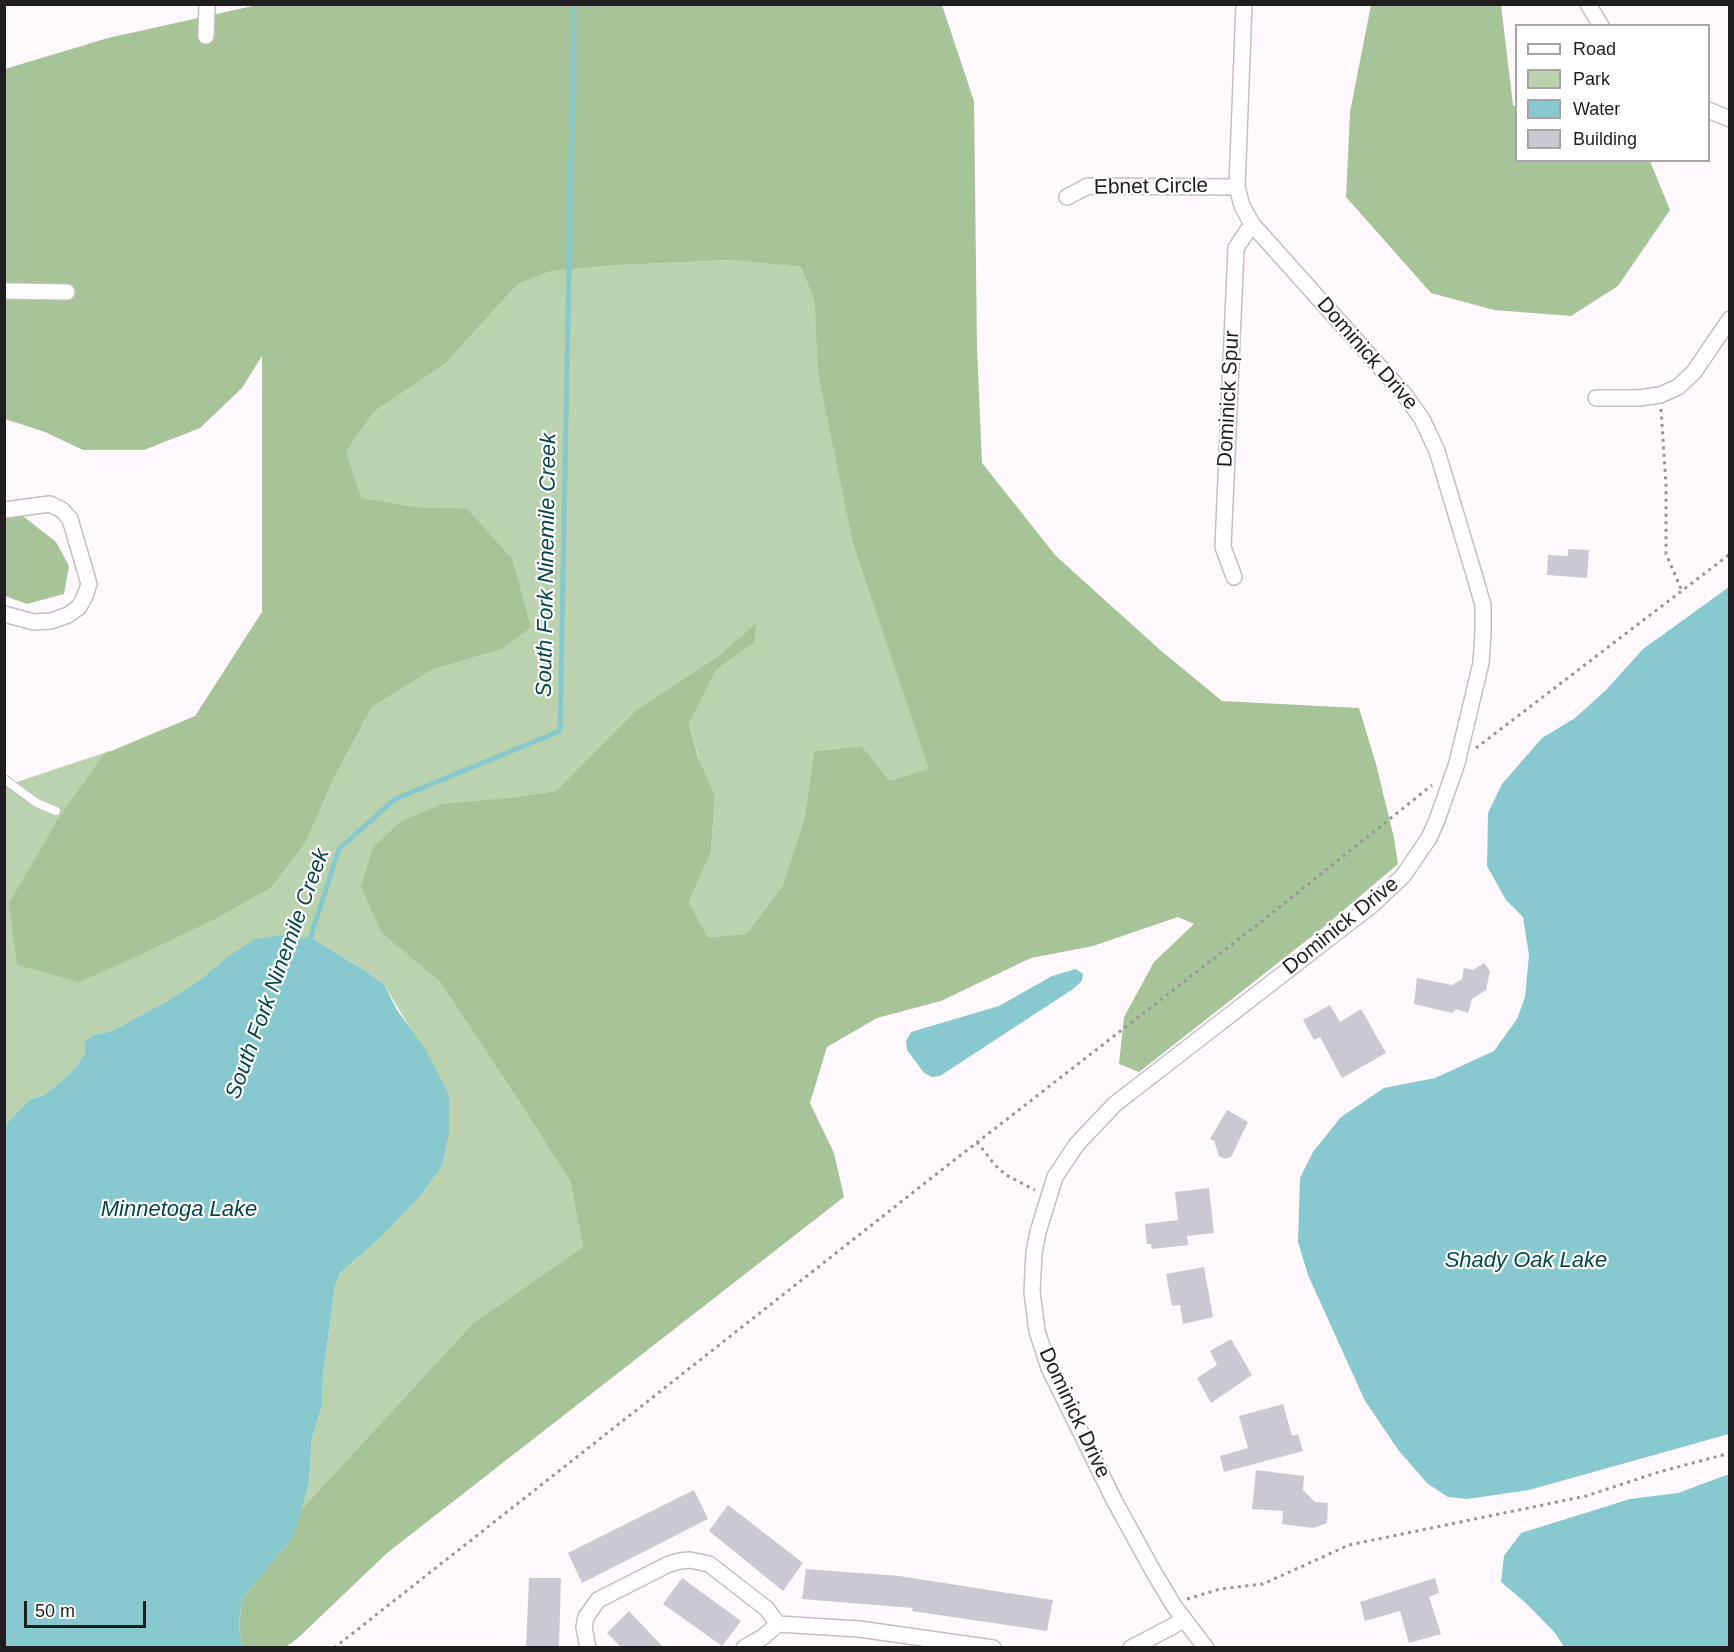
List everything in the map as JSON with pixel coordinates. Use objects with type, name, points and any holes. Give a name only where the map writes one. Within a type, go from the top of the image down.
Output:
[{"type":"street","points":[[206,36],[207,4]]},
{"type":"street","name":"Dominick Drive","points":[[1206,1647],[1166,1595],[1140,1549],[1048,1368],[1037,1331],[1032,1292],[1034,1253],[1049,1195],[1055,1177],[1077,1144],[1115,1104],[1372,905],[1403,876],[1429,838],[1457,763],[1481,663],[1483,605],[1437,451],[1422,419],[1404,394],[1252,224],[1242,206],[1237,187],[1244,4]]},
{"type":"street","points":[[1588,4],[1600,24]]},
{"type":"street","points":[[1710,112],[1730,119]]},
{"type":"street","name":"Ebnet Circle","points":[[1067,197],[1088,186],[1237,187]]},
{"type":"street","name":"Dominick Spur","points":[[1234,577],[1223,547],[1236,248],[1252,224]]},
{"type":"street","points":[[4,291],[67,292]]},
{"type":"street","points":[[1596,398],[1639,399],[1660,395],[1678,387],[1694,372],[1730,320]]},
{"type":"street","points":[[4,510],[50,504],[62,510],[70,519],[88,584],[79,607],[68,615],[51,621],[34,622],[4,614]]},
{"type":"street","points":[[588,1647],[584,1627],[586,1617],[598,1600],[669,1564],[680,1561],[690,1560],[709,1564],[767,1609],[778,1624]]},
{"type":"street","points":[[1131,1647],[1173,1626],[1183,1618]]},
{"type":"street","points":[[744,1647],[764,1637],[778,1624],[859,1629],[993,1647]]},
{"type":"lane","points":[[4,779],[37,803],[56,811]]},
{"type":"path","points":[[1660,395],[1666,485],[1666,554],[1682,591]]},
{"type":"path","points":[[334,1647],[1271,914],[1440,780],[1457,763],[1730,554]]},
{"type":"path","points":[[977,1142],[1006,1175],[1036,1191]]},
{"type":"path","points":[[1185,1600],[1220,1589],[1263,1584],[1349,1545],[1579,1498],[1659,1472],[1730,1453]]},
{"type":"green space","points":[[257,5],[942,5],[974,101],[977,347],[982,463],[1056,556],[1159,649],[1222,701],[1359,708],[1376,764],[1398,864],[1325,926],[1139,1072],[1119,1064],[1124,1017],[1154,962],[1194,924],[1178,917],[1093,946],[1031,958],[941,1001],[877,1018],[827,1047],[810,1103],[834,1153],[844,1197],[387,1553],[286,1647],[242,1647],[239,1625],[242,1599],[293,1537],[299,1512],[473,1323],[583,1247],[570,1181],[440,982],[382,933],[361,887],[373,847],[402,821],[442,804],[556,791],[636,710],[717,657],[757,623],[755,642],[716,670],[689,724],[698,757],[715,796],[711,852],[689,902],[708,937],[746,934],[782,887],[804,820],[814,751],[862,746],[890,781],[929,769],[853,544],[818,372],[815,303],[801,267],[731,260],[620,265],[552,271],[518,284],[445,364],[374,412],[346,452],[361,498],[416,507],[467,509],[512,559],[531,627],[502,649],[432,670],[372,707],[334,778],[306,842],[272,887],[218,918],[79,982],[17,965],[9,903],[60,816],[104,754],[195,716],[262,612],[262,356],[242,388],[200,428],[144,450],[83,450],[45,432],[5,419],[5,69],[108,38]]},
{"type":"green space","points":[[1371,5],[1501,5],[1515,106],[1515,162],[1650,162],[1670,210],[1618,286],[1571,316],[1494,310],[1431,293],[1346,197],[1350,112]]},
{"type":"green space","points":[[731,260],[801,267],[815,303],[838,465],[853,544],[930,770],[890,781],[862,746],[814,751],[804,820],[782,887],[746,934],[708,937],[689,902],[711,852],[715,796],[700,762],[689,724],[716,670],[755,642],[757,624],[717,657],[636,710],[556,791],[509,798],[382,932],[440,982],[570,1181],[583,1247],[473,1323],[299,1512],[309,1483],[312,1438],[322,1406],[323,1376],[335,1286],[340,1273],[378,1240],[419,1198],[442,1166],[449,1135],[449,1095],[384,984],[313,939],[226,958],[200,980],[167,1001],[112,1031],[94,1035],[85,1041],[85,1053],[76,1067],[44,1095],[29,1100],[5,1125],[5,786],[110,751],[147,952],[218,918],[272,887],[306,842],[334,778],[372,707],[432,670],[502,649],[467,510],[416,507],[350,497],[346,452],[374,412],[445,364],[518,284],[552,271],[620,265]]},
{"type":"green space","points":[[5,502],[56,542],[69,566],[64,594],[27,604],[5,596]]},
{"type":"water","name":"Shady Oak Lake","points":[[1729,587],[1729,1434],[1529,1490],[1467,1499],[1448,1497],[1428,1484],[1399,1451],[1365,1401],[1308,1275],[1298,1242],[1300,1178],[1313,1152],[1341,1117],[1384,1088],[1435,1078],[1494,1051],[1517,1019],[1525,997],[1529,955],[1523,917],[1506,900],[1487,866],[1488,813],[1502,784],[1542,738],[1575,718],[1606,690],[1643,649]]},
{"type":"water","name":"Minnetoga Lake","points":[[285,935],[313,939],[384,984],[397,1010],[425,1049],[449,1095],[449,1135],[442,1166],[419,1198],[378,1240],[340,1273],[335,1286],[323,1376],[322,1406],[312,1438],[309,1483],[293,1537],[242,1599],[239,1625],[242,1647],[5,1647],[5,1125],[29,1100],[44,1095],[76,1067],[85,1053],[85,1041],[94,1035],[112,1031],[167,1001],[200,980],[226,958],[255,939]]},
{"type":"water","points":[[1076,969],[1083,974],[1082,981],[1073,989],[940,1076],[932,1077],[924,1073],[907,1050],[906,1041],[911,1032],[999,1006],[1052,976]]},
{"type":"water","points":[[1729,1474],[1729,1647],[1564,1647],[1555,1633],[1528,1605],[1501,1582],[1504,1556],[1521,1533],[1630,1499],[1678,1493]]},
{"type":"building","points":[[1568,549],[1589,550],[1587,578],[1547,575],[1548,555],[1568,556]]},
{"type":"building","points":[[1484,963],[1490,971],[1486,990],[1472,999],[1468,1013],[1456,1009],[1452,1013],[1414,1004],[1417,978],[1452,985],[1462,979],[1464,968],[1473,970]]},
{"type":"building","points":[[1330,1005],[1340,1022],[1361,1009],[1386,1053],[1342,1078],[1320,1037],[1314,1040],[1303,1020]]},
{"type":"building","points":[[1227,1110],[1248,1122],[1231,1157],[1225,1159],[1219,1156],[1214,1141],[1210,1139]]},
{"type":"building","points":[[1209,1188],[1214,1233],[1187,1236],[1188,1245],[1152,1249],[1151,1244],[1147,1244],[1145,1224],[1178,1220],[1175,1192]]},
{"type":"building","points":[[1204,1267],[1213,1317],[1183,1324],[1180,1305],[1172,1306],[1166,1274]]},
{"type":"building","points":[[1231,1339],[1252,1375],[1211,1403],[1197,1378],[1217,1365],[1210,1351]]},
{"type":"building","points":[[1283,1404],[1292,1436],[1298,1434],[1303,1451],[1224,1472],[1220,1456],[1248,1448],[1239,1416]]},
{"type":"building","points":[[1256,1470],[1304,1476],[1303,1490],[1315,1502],[1328,1503],[1327,1523],[1313,1528],[1282,1524],[1283,1511],[1252,1509]]},
{"type":"building","points":[[694,1490],[708,1519],[582,1583],[568,1553]]},
{"type":"building","points":[[728,1505],[803,1563],[783,1591],[709,1531]]},
{"type":"building","points":[[806,1569],[899,1576],[1053,1600],[1047,1631],[912,1611],[913,1608],[802,1599]]},
{"type":"building","points":[[529,1578],[561,1578],[559,1647],[526,1647]]},
{"type":"building","points":[[682,1578],[741,1621],[722,1646],[663,1604]]},
{"type":"building","points":[[1435,1578],[1439,1593],[1429,1597],[1441,1634],[1409,1643],[1400,1611],[1365,1621],[1360,1602]]},
{"type":"building","points":[[629,1611],[663,1647],[621,1647],[607,1633]]},
{"type":"waterway","name":"South Fork Ninemile Creek","points":[[308,945],[339,849],[395,799],[560,731],[574,4]]}]
